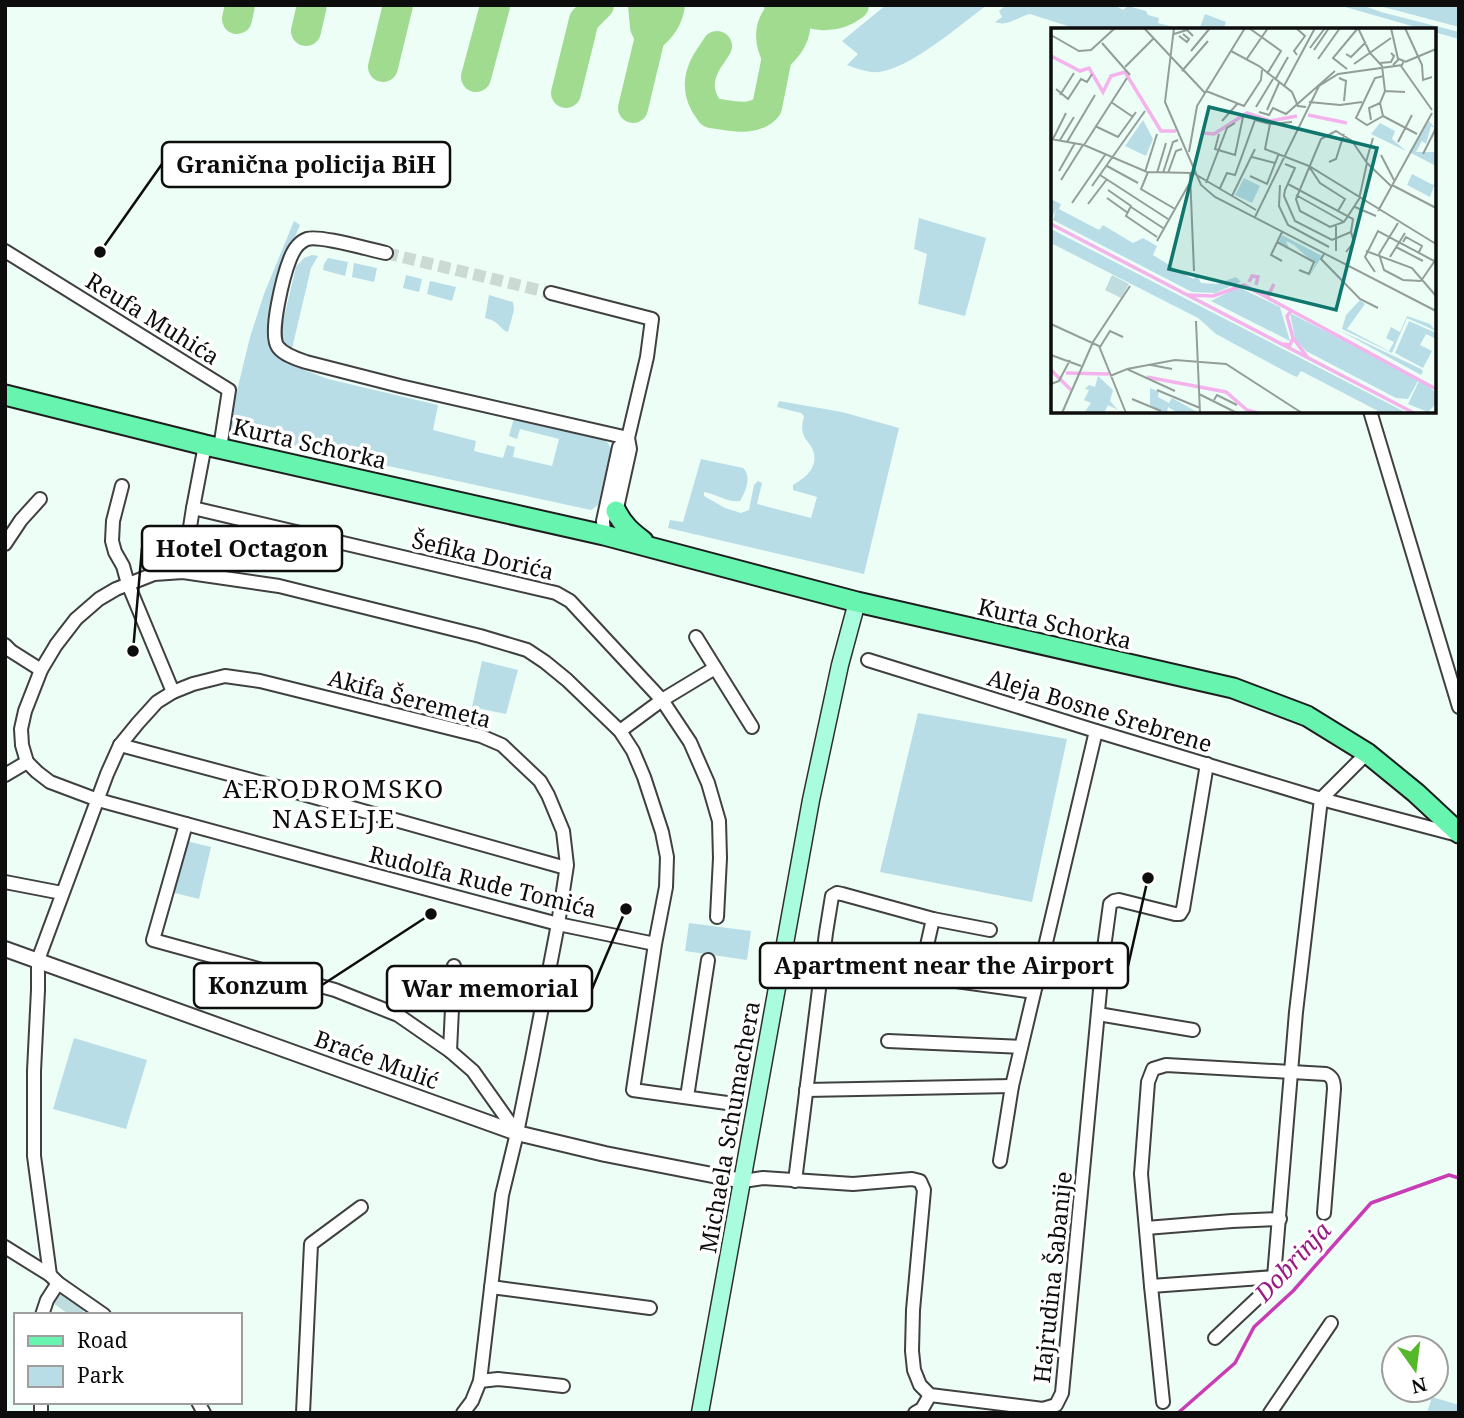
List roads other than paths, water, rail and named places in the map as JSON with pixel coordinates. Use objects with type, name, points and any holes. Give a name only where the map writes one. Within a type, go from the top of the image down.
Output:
[{"type":"main road","name":"Kurta Schorka","points":[[5,395],[212,447],[595,533],[857,603],[1233,688],[1307,716],[1367,753],[1416,793],[1459,834]]},
{"type":"main road","points":[[595,533],[611,510],[627,530],[653,548]]},
{"type":"main road","name":"Michaela Schumachera","points":[[700,1413],[811,800],[840,665],[857,603]]},
{"type":"street","points":[[386,253],[322,239],[309,238],[301,243],[290,257],[279,300],[274,326],[278,349],[306,362],[333,369],[628,438]]},
{"type":"street","name":"Reufa Muhića","points":[[5,251],[229,390],[212,447]]},
{"type":"street","points":[[551,293],[652,319],[647,357],[628,438],[619,447],[611,510]]},
{"type":"street","points":[[1371,413],[1459,706]]},
{"type":"street","points":[[183,572],[193,508],[212,447]]},
{"type":"street","points":[[122,486],[113,521],[112,541],[173,692]]},
{"type":"street","points":[[5,544],[21,520],[40,499]]},
{"type":"street","name":"Šefika Dorića","points":[[193,508],[555,593],[570,601],[662,700],[690,742],[708,783],[719,821],[718,917]]},
{"type":"street","points":[[5,775],[27,762],[21,729],[25,711],[41,670],[56,645],[76,619],[99,599],[154,574],[183,572],[279,586],[527,650],[567,680],[620,731],[633,751],[659,819],[667,857],[666,887],[633,1090],[727,1103]]},
{"type":"street","points":[[696,637],[752,727]]},
{"type":"street","points":[[5,645],[41,670]]},
{"type":"street","name":"Aleja Bosne Srebrene","points":[[868,660],[1321,799],[1459,834]]},
{"type":"street","points":[[620,731],[662,700],[715,668]]},
{"type":"street","name":"Akifa Šeremeta","points":[[54,1279],[34,1156],[38,960],[120,745],[157,702],[173,692],[225,676],[260,681],[481,736],[502,745],[540,782],[548,794],[563,831],[566,867],[558,924],[517,1133],[502,1195],[480,1381]]},
{"type":"street","points":[[1000,1161],[1012,1086],[1096,731]]},
{"type":"street","points":[[120,745],[566,867]]},
{"type":"street","points":[[1215,1338],[1264,1292],[1274,1277],[1296,1012],[1321,799],[1367,753]]},
{"type":"street","name":"Rudolfa Rude Tomića","points":[[27,762],[50,782],[98,800],[558,924],[656,944]]},
{"type":"street","name":"Hajrudina Šabanije","points":[[930,1395],[1043,1409],[1056,1405],[1060,1400],[1104,948],[1112,902],[1119,900],[1180,914],[1183,909],[1206,764]]},
{"type":"street","points":[[186,824],[153,940],[335,990],[398,1014],[473,1071],[517,1133]]},
{"type":"street","points":[[5,882],[62,892]]},
{"type":"street","points":[[795,1181],[832,896],[842,894],[933,919],[990,930]]},
{"type":"street","points":[[920,976],[933,919]]},
{"type":"street","name":"Braće Mulić","points":[[5,949],[517,1133],[604,1154],[743,1181]]},
{"type":"street","points":[[687,1097],[708,960]]},
{"type":"street","points":[[450,1051],[454,966]]},
{"type":"street","points":[[884,971],[1034,992]]},
{"type":"street","points":[[1098,1014],[1193,1030]]},
{"type":"street","points":[[888,1041],[1021,1047]]},
{"type":"street","points":[[1163,1402],[1141,1174],[1148,1082],[1153,1069],[1166,1065],[1330,1076],[1334,1083],[1324,1213]]},
{"type":"street","points":[[806,1090],[1012,1086]]},
{"type":"street","points":[[743,1181],[763,1178],[853,1184],[912,1179],[923,1184],[912,1351],[914,1370],[920,1385],[930,1395],[922,1409],[915,1413]]},
{"type":"street","points":[[303,1413],[312,1244],[361,1207]]},
{"type":"street","points":[[1146,1228],[1280,1219]]},
{"type":"street","points":[[5,1247],[101,1313]]},
{"type":"street","points":[[1151,1286],[1274,1277]]},
{"type":"street","points":[[43,1313],[54,1279]]},
{"type":"street","points":[[491,1287],[650,1308]]},
{"type":"street","points":[[1270,1413],[1331,1323]]},
{"type":"street","points":[[463,1413],[472,1401],[480,1381],[512,1380],[563,1386]]},
{"type":"waterway","name":"Dobrinja","points":[[1178,1413],[1235,1363],[1254,1327],[1293,1291],[1371,1203],[1449,1175],[1459,1178]]},
{"type":"tunnel","points":[[386,253],[551,293]]},
{"type":"place","name":"Granična policija BiH","points":[[100,252]]},
{"type":"place","name":"Hotel Octagon","points":[[133,651]]},
{"type":"place","name":"Apartment near the Airport","points":[[1148,878]]},
{"type":"place","name":"War memorial","points":[[626,909]]},
{"type":"place","name":"Konzum","points":[[431,914]]},
{"type":"district","name":"AERODROMSKO NASELJE","points":[[334,803]]}]
